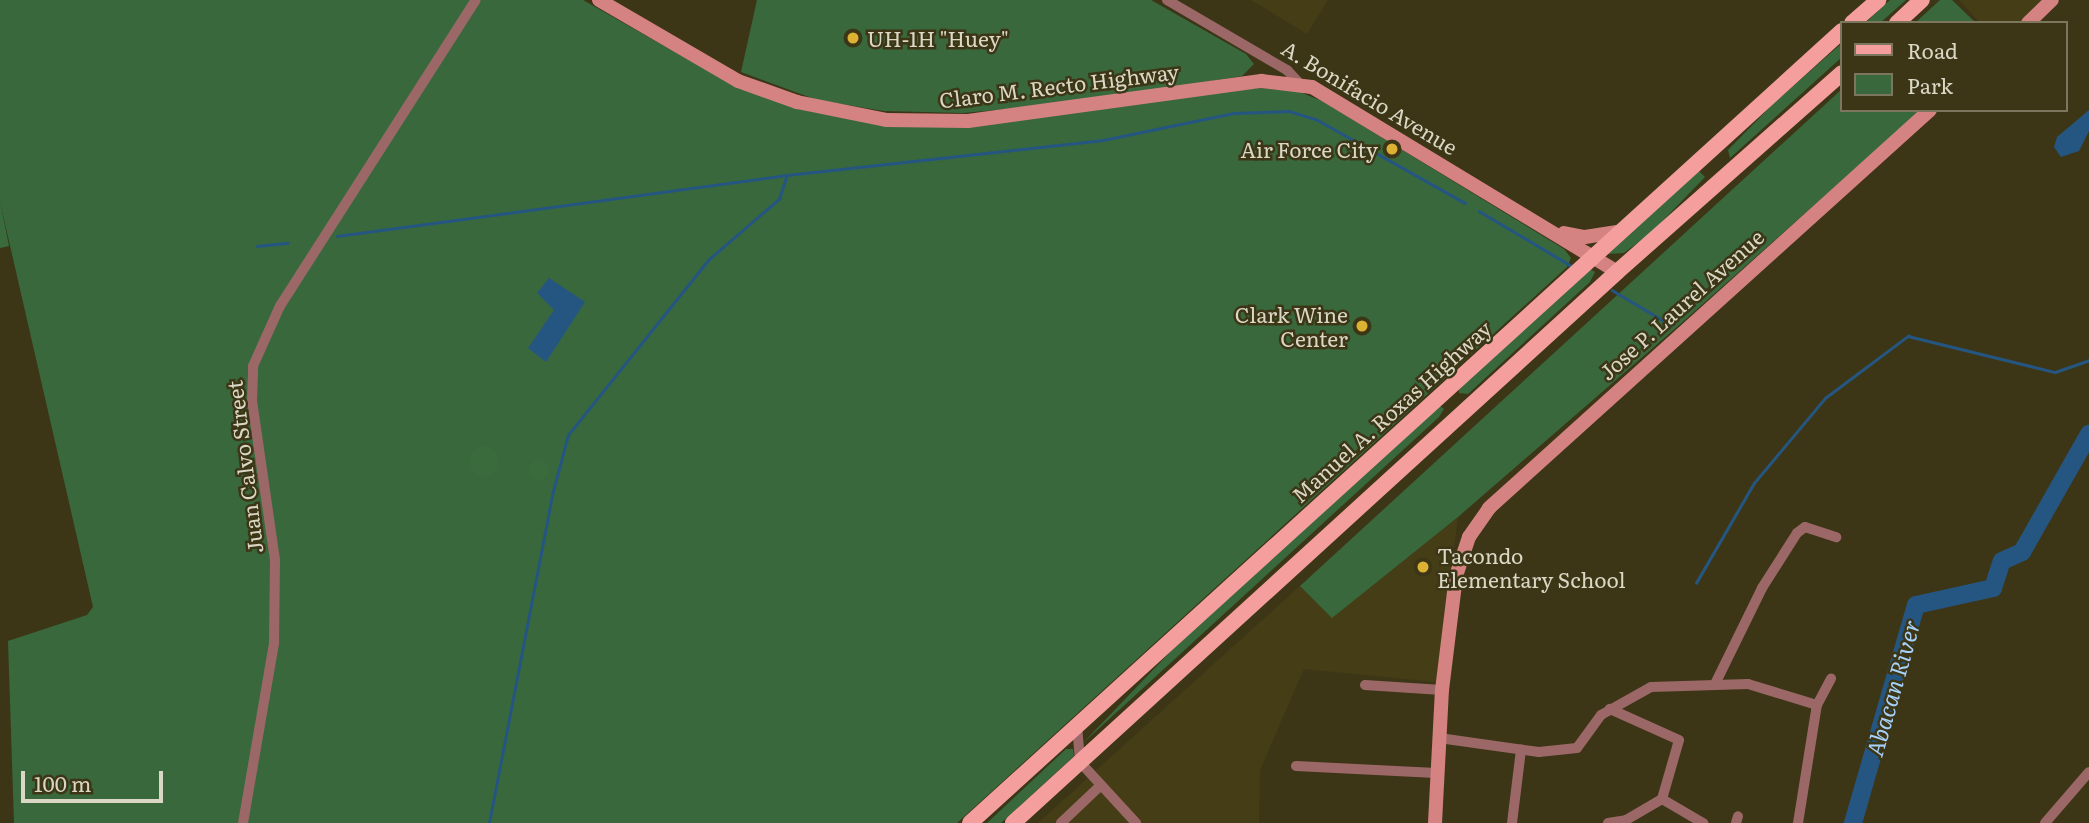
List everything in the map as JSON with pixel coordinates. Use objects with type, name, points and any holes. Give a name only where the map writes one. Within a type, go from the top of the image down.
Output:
[{"type":"main road","name":"Claro M. Recto Highway","points":[[599,0],[738,81],[797,103],[887,120],[968,121],[1238,83],[1300,84]]},
{"type":"main road","points":[[1854,21],[1878,0]]},
{"type":"main road","points":[[1899,21],[1922,0]]},
{"type":"main road","points":[[2030,21],[2052,0]]},
{"type":"main road","name":"Manuel A. Roxas Highway","points":[[970,823],[1592,255],[1840,33]]},
{"type":"main road","points":[[1013,823],[1459,414],[1840,75]]},
{"type":"main road","name":"A. Bonifacio Avenue","points":[[1300,84],[1327,95],[1552,229],[1617,272]]},
{"type":"main road","name":"Jose P. Laurel Avenue","points":[[1435,823],[1443,690],[1456,576],[1469,537],[1489,508],[1529,468],[1928,112]]},
{"type":"main road","points":[[1704,156],[1725,178]]},
{"type":"main road","name":"A. Bonifacio Avenue","points":[[1552,229],[1586,237],[1621,231]]},
{"type":"main road","points":[[1440,395],[1459,414]]},
{"type":"street","name":"Juan Calvo Street","points":[[243,823],[274,643],[275,560],[251,401],[253,366],[262,336],[280,306],[476,0]]},
{"type":"street","name":"A. Bonifacio Avenue","points":[[1167,0],[1287,70],[1300,84]]},
{"type":"street","points":[[1716,682],[1756,599],[1797,533],[1805,527],[1836,537]]},
{"type":"street","points":[[1798,823],[1817,705],[1831,679]]},
{"type":"street","points":[[1439,738],[1521,750],[1577,748],[1610,709],[1651,687],[1716,682],[1748,684],[1817,705]]},
{"type":"street","points":[[1365,685],[1443,690]]},
{"type":"street","points":[[1608,823],[1626,820],[1662,799],[1679,740],[1610,709]]},
{"type":"street","points":[[1077,726],[1080,762],[1136,823]]},
{"type":"street","points":[[1512,823],[1521,750]]},
{"type":"street","points":[[1296,766],[1436,773]]},
{"type":"street","points":[[2045,823],[2089,772]]},
{"type":"street","points":[[1061,823],[1101,785]]},
{"type":"street","points":[[1662,799],[1703,823]]},
{"type":"shaded area","points":[[1251,0],[1328,0],[1307,34]]},
{"type":"shaded area","points":[[1959,0],[2045,0],[2024,21],[1978,21]]},
{"type":"shaded area","points":[[1458,517],[1436,682],[1304,669],[1260,770],[1259,823],[1038,823],[1300,586],[1332,617]]},
{"type":"green space","points":[[0,0],[583,0],[731,84],[808,111],[910,127],[1259,88],[1297,91],[1322,101],[1564,249],[1571,258],[1567,267],[957,823],[14,823],[8,641],[87,615],[93,607],[0,202]]},
{"type":"green space","points":[[757,0],[1151,0],[1246,54],[1254,64],[1242,76],[1072,103],[963,113],[884,111],[817,100],[741,72]]},
{"type":"green space","points":[[1890,0],[1906,0],[1882,21],[1867,21]]},
{"type":"green space","points":[[1940,0],[1952,0],[1974,21],[1917,21]]},
{"type":"green space","points":[[1840,45],[1840,59],[1730,158],[1728,150],[1773,104]]},
{"type":"green space","points":[[1840,91],[1840,112],[1919,112],[1458,517],[1332,618],[1300,586]]},
{"type":"green space","points":[[1699,171],[1705,177],[1652,232],[1624,253],[1608,254]]},
{"type":"green space","points":[[0,201],[9,246],[0,248]]},
{"type":"green space","points":[[1590,269],[1595,272],[1590,282],[1468,394],[1459,393],[1459,387]]},
{"type":"green space","points":[[1440,406],[1444,409],[1439,417],[1082,744],[1175,647]]},
{"type":"green space","points":[[484,446],[490,447],[498,455],[498,467],[490,475],[484,476],[478,475],[470,467],[469,461],[470,455],[478,447]]},
{"type":"green space","points":[[539,460],[546,463],[549,470],[546,477],[539,480],[532,477],[529,470],[532,463]]},
{"type":"green space","points":[[1066,749],[1073,749],[1074,756],[1001,823],[987,823]]},
{"type":"water","points":[[2089,110],[2089,131],[2079,151],[2061,157],[2054,147],[2057,137]]},
{"type":"water","points":[[549,278],[585,302],[546,362],[528,348],[554,310],[537,293]]},
{"type":"waterway","points":[[489,823],[553,491],[568,435],[708,260],[779,199],[787,175],[1103,140],[1233,113],[1289,111],[1316,119],[1465,203]]},
{"type":"waterway","points":[[337,236],[787,175]]},
{"type":"waterway","points":[[1479,211],[1570,265]]},
{"type":"waterway","points":[[257,246],[288,243]]},
{"type":"waterway","points":[[1612,290],[1671,325]]},
{"type":"waterway","points":[[1696,583],[1754,483],[1825,398],[1908,336],[2055,372],[2089,360]]},
{"type":"waterway","name":"Abacan River","points":[[1853,823],[1916,605],[1993,588],[2002,561],[2022,552],[2089,434]]},
{"type":"place","name":"UH-1H \"Huey\"","points":[[853,38]]},
{"type":"place","name":"Air Force City","points":[[1392,149]]},
{"type":"place","name":"Clark Wine Center","points":[[1362,326]]},
{"type":"place","name":"Tacondo Elementary School","points":[[1423,567]]}]
